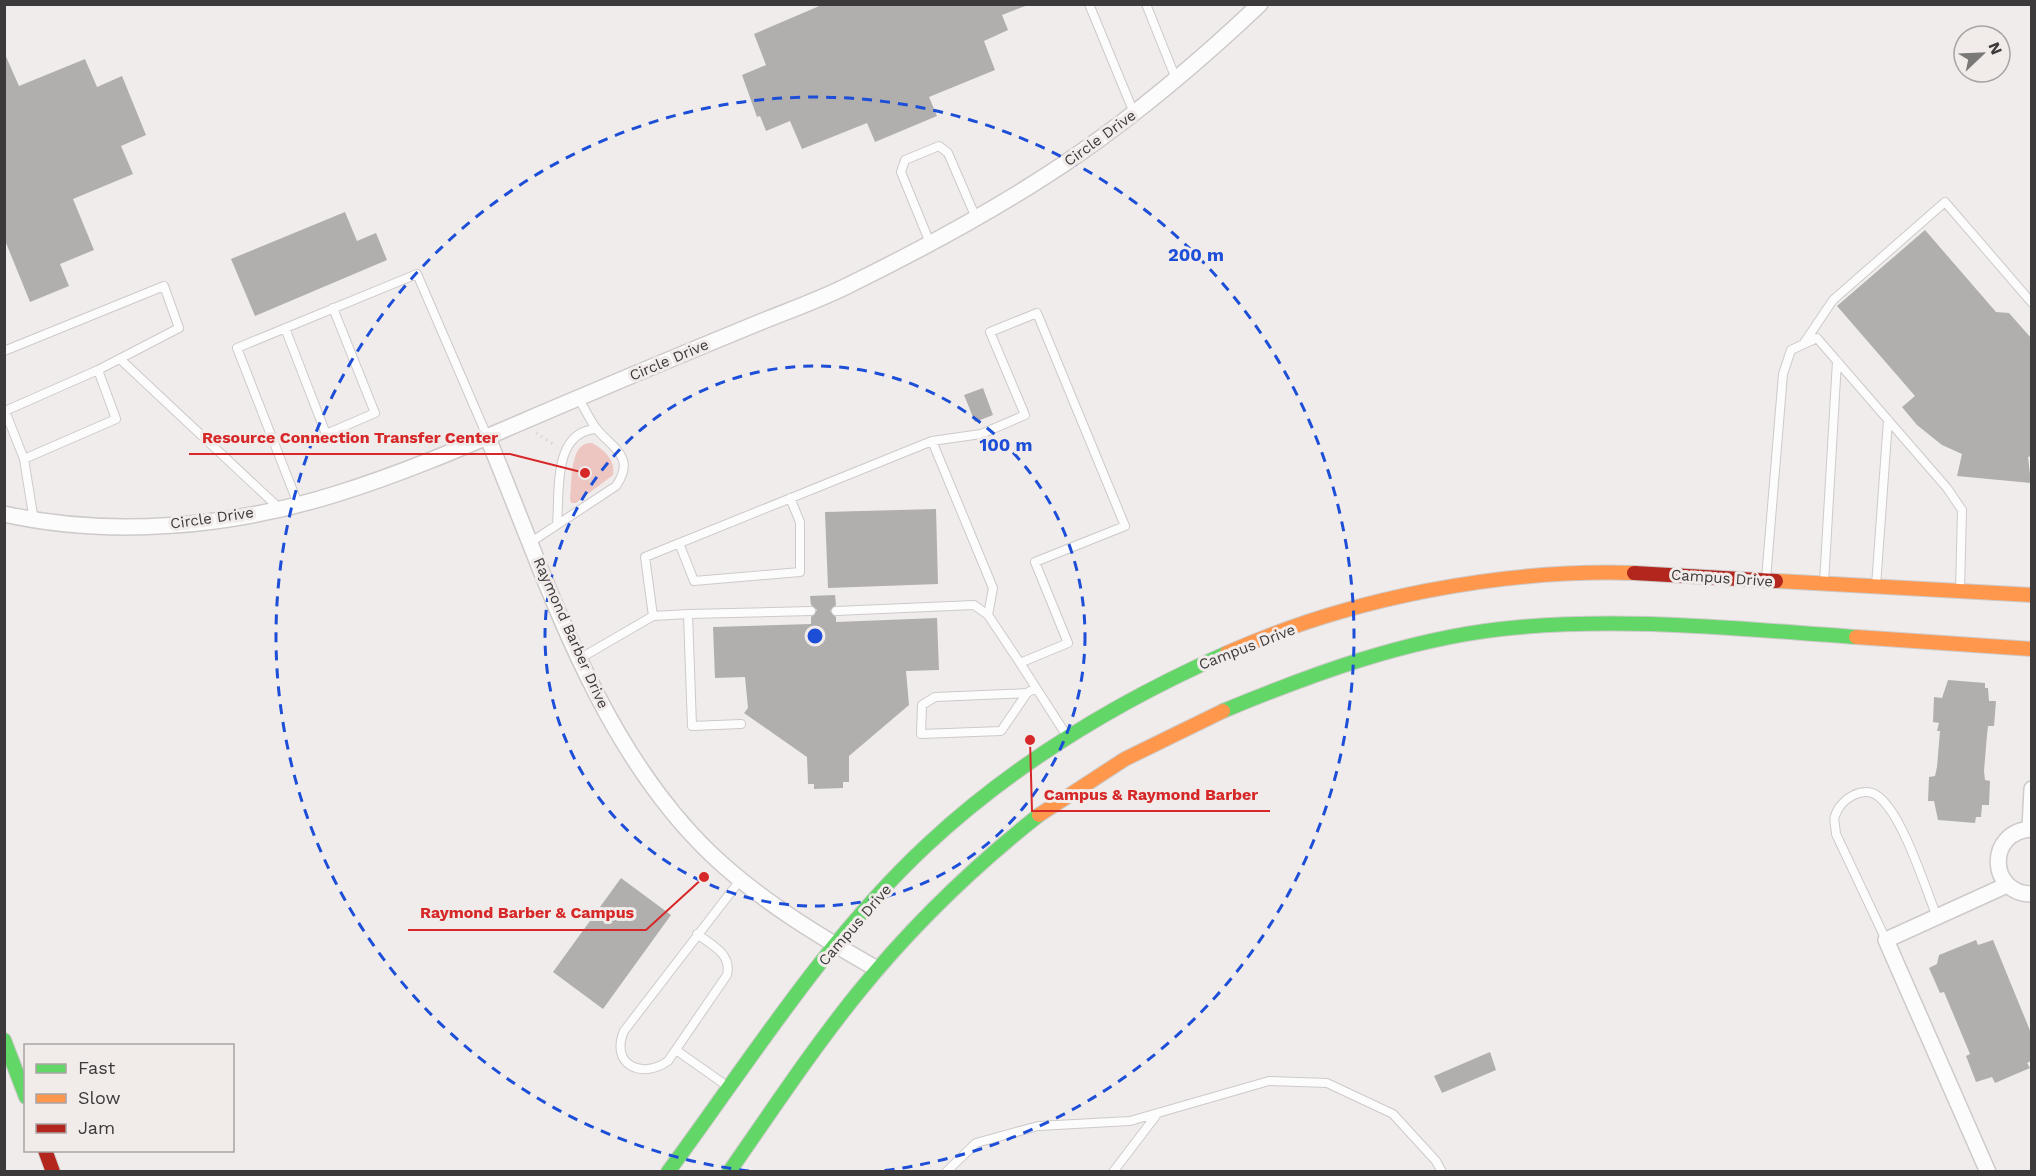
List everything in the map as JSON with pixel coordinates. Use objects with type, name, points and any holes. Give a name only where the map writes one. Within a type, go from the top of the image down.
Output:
[{"type":"main road","name":"Campus Drive","points":[[668,1172],[731,1089],[834,945],[924,848],[965,810],[1006,777],[1142,692],[1204,664],[1314,621],[1397,597],[1542,574],[1664,574],[2031,596]]},
{"type":"main road","points":[[729,1172],[877,969],[950,892],[994,852],[1068,794],[1107,769],[1227,709],[1335,667],[1401,647],[1460,634],[1530,626],[1646,624],[2031,649]]},
{"type":"main road","points":[[4,1040],[24,1092]]},
{"type":"main road","points":[[46,1152],[53,1172]]},
{"type":"street","name":"Circle Drive","points":[[4,514],[34,520],[139,526],[206,521],[298,504],[364,485],[487,436],[850,285],[976,218],[1078,155],[1134,113],[1260,4]]},
{"type":"street","name":"Raymond Barber Drive","points":[[487,436],[579,659],[605,713],[633,760],[668,806],[710,853],[808,929],[877,969]]},
{"type":"street","points":[[2031,789],[2031,829],[2019,830],[2002,844],[1998,865],[2007,885],[2016,891],[2031,894]]},
{"type":"street","points":[[1988,1172],[1886,940],[2007,885]]},
{"type":"lane","points":[[1089,4],[1134,113]]},
{"type":"lane","points":[[1146,4],[1176,79]]},
{"type":"lane","points":[[930,243],[901,172],[905,160],[939,146],[948,153],[976,218]]},
{"type":"lane","points":[[1803,344],[1833,300],[1945,202],[2031,303]]},
{"type":"lane","points":[[298,504],[237,348],[417,274],[487,436]]},
{"type":"lane","points":[[4,351],[164,286],[179,328],[98,370],[5,411],[24,459],[34,520]]},
{"type":"lane","points":[[285,328],[326,434],[375,413],[333,308]]},
{"type":"lane","points":[[653,616],[645,557],[932,441],[981,434],[1025,416],[990,332],[1037,313],[1125,526],[1035,562],[1068,643],[1020,663]]},
{"type":"lane","points":[[1766,580],[1782,374],[1791,350],[1817,338],[1947,488],[1962,510],[1960,591]]},
{"type":"lane","points":[[120,359],[279,508]]},
{"type":"lane","points":[[1824,584],[1837,361]]},
{"type":"lane","points":[[24,459],[116,419],[98,370]]},
{"type":"lane","points":[[531,542],[616,486],[623,476],[625,465],[622,455],[597,429],[578,398]]},
{"type":"lane","points":[[1876,587],[1888,420]]},
{"type":"lane","points":[[557,524],[562,457],[567,445],[585,430],[597,429]]},
{"type":"lane","points":[[932,441],[993,588],[988,615]]},
{"type":"lane","points":[[679,543],[694,581],[800,572],[800,522],[790,498]]},
{"type":"lane","points":[[836,611],[974,605],[988,615],[1067,737]]},
{"type":"lane","points":[[579,659],[653,616],[811,612]]},
{"type":"lane","points":[[688,614],[692,726],[741,724]]},
{"type":"lane","points":[[1027,693],[935,697],[922,705],[921,734],[1001,731],[1027,693],[1035,688]]},
{"type":"lane","points":[[1886,940],[1836,834],[1834,817],[1845,800],[1864,791],[1878,795],[1893,812],[1937,917]]},
{"type":"lane","points":[[697,934],[725,956],[729,967],[727,975],[668,1061],[657,1068],[634,1069],[625,1062],[620,1040],[624,1030],[697,934],[741,879]]},
{"type":"lane","points":[[676,1050],[731,1089]]},
{"type":"lane","points":[[946,1172],[976,1143],[996,1137],[1038,1126],[1130,1121],[1269,1081],[1327,1083],[1394,1114],[1436,1161],[1442,1172]]},
{"type":"lane","points":[[1113,1172],[1158,1113]]},
{"type":"shaded area","points":[[592,443],[611,460],[613,475],[576,503],[571,503],[575,456],[585,444]]},
{"type":"building","points":[[824,4],[1028,5],[1002,15],[1008,30],[984,41],[995,70],[929,97],[937,116],[875,142],[867,123],[802,149],[790,121],[766,131],[760,116],[757,117],[742,75],[766,65],[754,34]]},
{"type":"building","points":[[4,52],[19,86],[85,59],[97,87],[122,76],[146,135],[121,146],[133,174],[73,199],[94,250],[60,264],[69,286],[30,302],[4,238]]},
{"type":"building","points":[[345,212],[357,241],[376,233],[387,260],[255,316],[231,259]]},
{"type":"building","points":[[1925,230],[1996,312],[2009,313],[2031,338],[2031,456],[2028,457],[2031,483],[1957,476],[1962,454],[1942,445],[1917,425],[1902,407],[1915,396],[1837,306]]},
{"type":"building","points":[[983,388],[993,415],[975,422],[964,395]]},
{"type":"building","points":[[936,509],[938,584],[828,588],[825,512]]},
{"type":"building","points":[[835,595],[836,605],[830,611],[836,617],[836,622],[937,618],[939,670],[906,671],[909,705],[849,756],[849,782],[843,782],[843,788],[814,789],[814,784],[808,784],[807,757],[744,713],[748,708],[745,677],[715,678],[713,627],[811,624],[811,617],[817,610],[811,605],[810,596]]},
{"type":"building","points":[[1948,680],[1985,683],[1985,688],[1988,688],[1989,701],[1996,701],[1994,726],[1988,726],[1984,771],[1985,780],[1990,781],[1989,805],[1982,805],[1981,817],[1976,817],[1975,823],[1938,820],[1934,801],[1928,801],[1929,777],[1935,776],[1937,767],[1940,731],[1937,731],[1939,723],[1933,722],[1934,697],[1942,698]]},
{"type":"building","points":[[621,878],[671,915],[603,1009],[553,972]]},
{"type":"building","points":[[1976,940],[1978,945],[1993,940],[2031,1033],[2031,1061],[2027,1063],[2030,1068],[1995,1083],[1992,1077],[1976,1082],[1966,1056],[1970,1054],[1944,992],[1940,993],[1929,968],[1937,964],[1939,955]]},
{"type":"building","points":[[1490,1052],[1496,1070],[1442,1093],[1434,1076]]},
{"type":"traffic: fast","points":[[1223,711],[1359,660],[1430,641],[1501,629],[1545,625],[1679,625],[1856,637]]},
{"type":"traffic: fast","points":[[668,1172],[822,961],[890,882],[927,845],[995,787],[1068,737],[1146,692],[1227,653]]},
{"type":"traffic: fast","points":[[729,1172],[824,1037],[878,969],[943,899],[1039,815]]},
{"type":"traffic: fast","points":[[4,1040],[24,1092]]},
{"type":"traffic: slow","points":[[1227,653],[1324,617],[1374,602],[1426,591],[1531,576],[1634,573]]},
{"type":"traffic: slow","points":[[1776,581],[2032,595]]},
{"type":"traffic: slow","points":[[1856,637],[2032,649]]},
{"type":"traffic: slow","points":[[1039,815],[1125,759],[1223,711]]},
{"type":"traffic: jam","points":[[1634,573],[1776,581]]},
{"type":"traffic: jam","points":[[46,1152],[53,1172]]},
{"type":"place","name":"Resource Connection Transfer Center","points":[[585,473]]},
{"type":"place","name":"Campus & Raymond Barber","points":[[1030,740]]},
{"type":"place","name":"Raymond Barber & Campus","points":[[704,877]]}]
